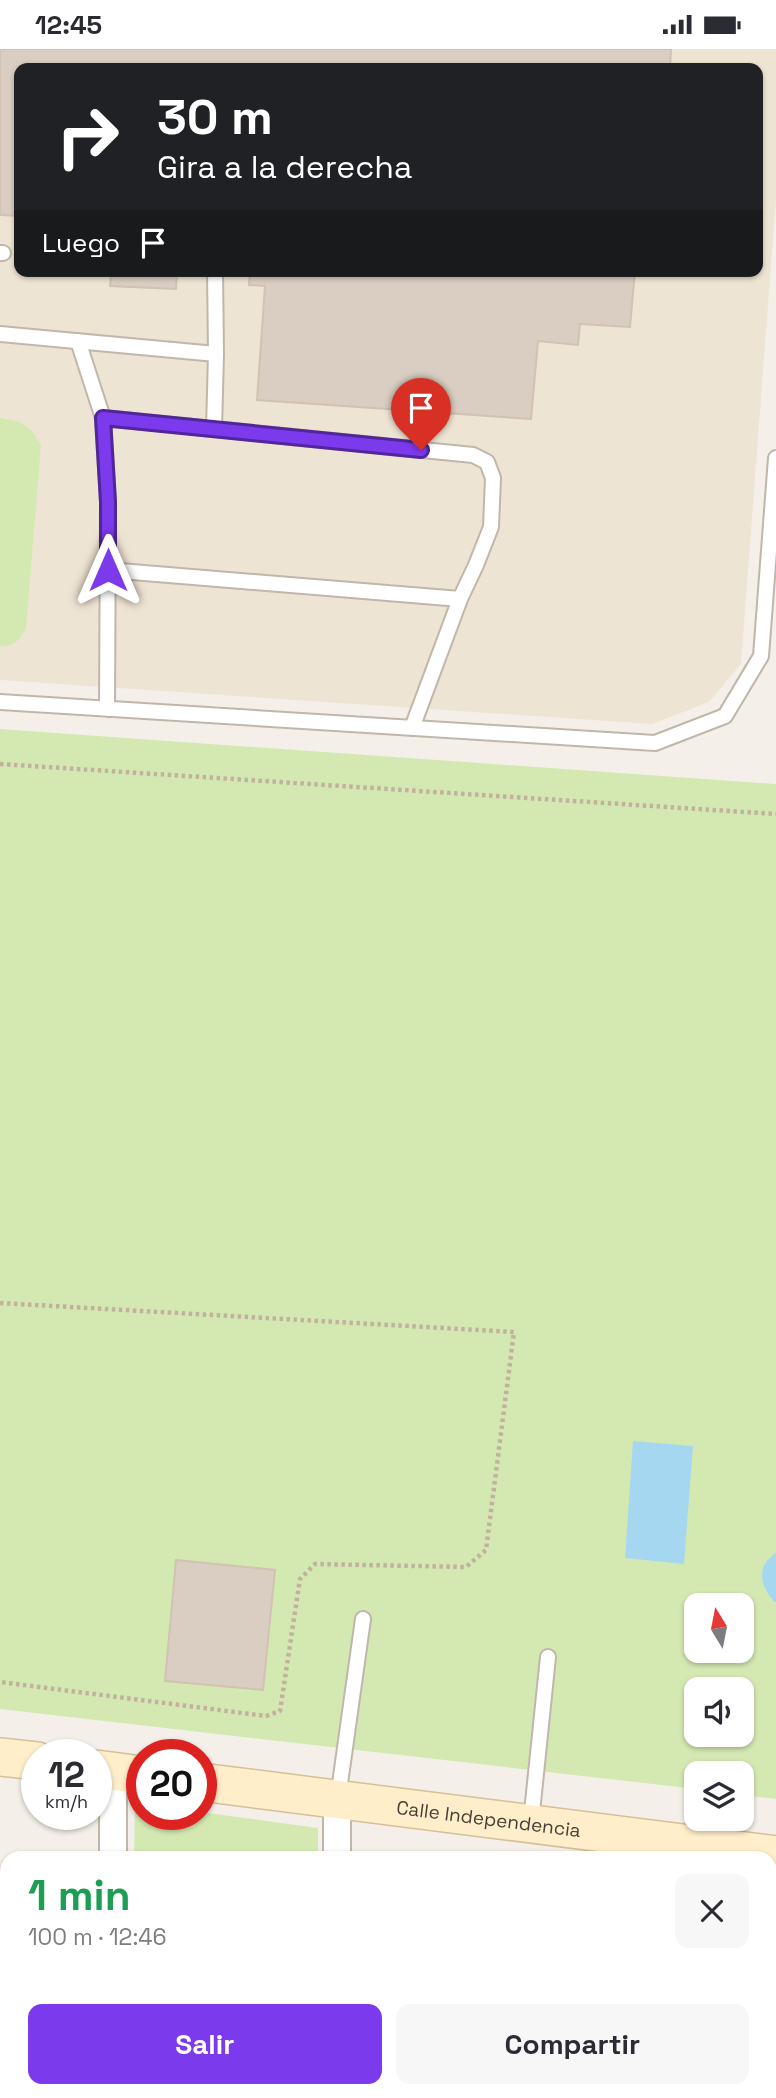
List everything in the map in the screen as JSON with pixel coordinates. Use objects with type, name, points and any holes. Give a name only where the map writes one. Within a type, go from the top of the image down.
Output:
[{"type":"street","points":[[0,1757],[21,1760]]},
{"type":"street","points":[[113,1851],[117,1772]]},
{"type":"street","name":"Calle Independencia","points":[[217,1784],[718,1851]]},
{"type":"street","points":[[337,1800],[337,1851]]},
{"type":"lane","points":[[214,429],[215,277]]},
{"type":"lane","points":[[0,334],[216,353]]},
{"type":"lane","points":[[78,341],[103,418],[108,502],[107,709]]},
{"type":"lane","points":[[103,418],[472,455],[487,462],[493,478],[491,527],[460,599],[412,728]]},
{"type":"lane","points":[[0,702],[655,743],[724,716],[761,656],[776,458]]},
{"type":"lane","points":[[108,570],[460,599]]},
{"type":"lane","points":[[337,1800],[363,1619]]},
{"type":"lane","points":[[531,1824],[548,1657]]},
{"type":"path","points":[[0,764],[776,814]]},
{"type":"path","points":[[0,1303],[514,1332],[486,1550],[466,1567],[315,1564],[300,1579],[280,1711],[266,1716],[0,1682]]},
{"type":"shaded area","points":[[0,49],[776,49],[776,199],[741,664],[709,702],[652,724],[0,680]]},
{"type":"green space","points":[[0,418],[25,425],[41,445],[26,628],[16,642],[5,646],[0,646]]},
{"type":"green space","points":[[0,729],[776,784],[776,1799],[754,1796],[754,1761],[684,1761],[684,1788],[0,1709]]},
{"type":"green space","points":[[217,1814],[318,1828],[318,1851],[134,1851],[135,1830],[217,1830]]},
{"type":"water","points":[[633,1441],[693,1446],[684,1564],[625,1558]]},
{"type":"water","points":[[776,1553],[776,1603],[766,1591],[762,1577],[765,1564]]},
{"type":"building","points":[[0,49],[671,49],[670,63],[14,63],[14,216],[0,215]]},
{"type":"building","points":[[111,277],[177,277],[176,289],[110,286]]},
{"type":"building","points":[[250,277],[634,277],[630,327],[580,324],[578,345],[538,341],[531,419],[257,400],[265,286],[249,285]]},
{"type":"building","points":[[176,1560],[275,1570],[263,1690],[165,1681]]},
{"type":"route","points":[[108,570],[108,502],[103,418],[421,450]]}]
